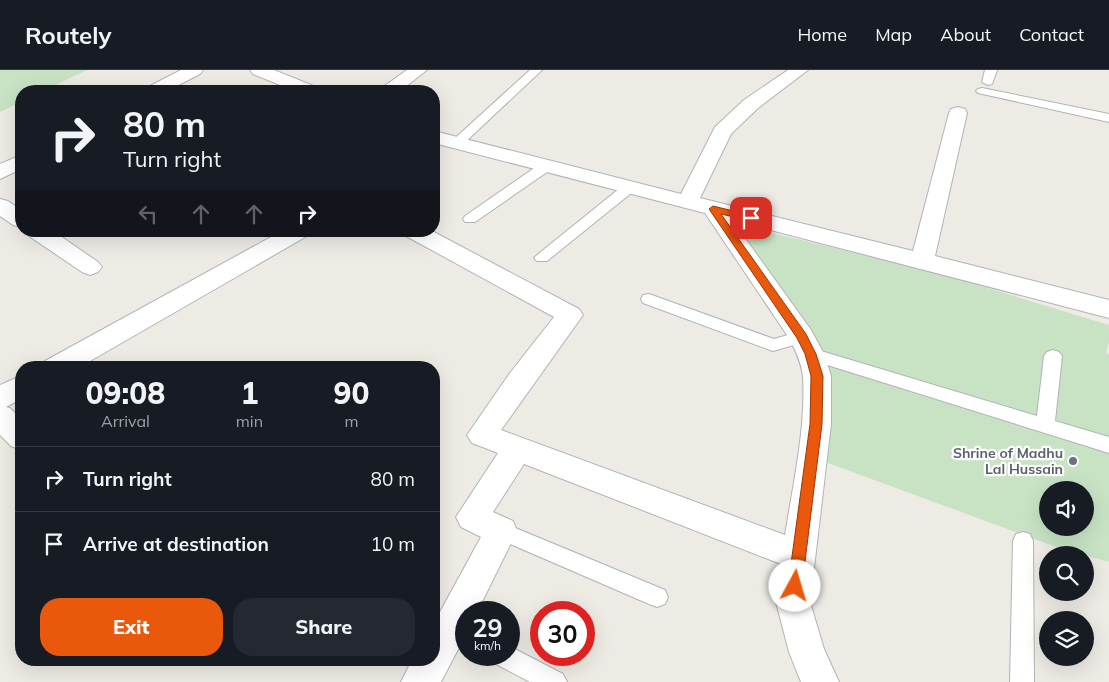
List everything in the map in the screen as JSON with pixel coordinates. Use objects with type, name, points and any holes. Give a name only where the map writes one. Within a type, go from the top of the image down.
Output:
[{"type":"street","points":[[165,85],[194,70]]},
{"type":"street","points":[[259,70],[289,84],[307,83]]},
{"type":"street","points":[[397,85],[418,70]]},
{"type":"street","points":[[687,203],[722,131],[751,104],[799,70]]},
{"type":"street","points":[[922,261],[958,113]]},
{"type":"street","points":[[440,139],[545,167],[1109,309]]},
{"type":"street","points":[[440,152],[456,143]]},
{"type":"street","points":[[0,173],[15,165]]},
{"type":"street","points":[[0,206],[15,216]]},
{"type":"street","points":[[713,209],[806,345],[817,376],[816,424],[793,602],[807,652],[820,682]]},
{"type":"street","points":[[46,237],[90,267]]},
{"type":"street","points":[[67,361],[287,237]]},
{"type":"street","points":[[425,237],[570,315],[520,380],[482,435],[798,555]]},
{"type":"street","points":[[0,398],[15,389]]},
{"type":"street","points":[[0,416],[15,432]]},
{"type":"street","points":[[443,647],[501,531],[472,517],[518,448]]},
{"type":"street","points":[[420,682],[431,666]]},
{"type":"lane","points":[[456,143],[536,70]]},
{"type":"lane","points":[[987,81],[1109,118]]},
{"type":"lane","points":[[470,219],[545,167]]},
{"type":"lane","points":[[542,258],[630,187]]},
{"type":"lane","points":[[649,299],[773,345],[806,345],[1045,426],[1109,445]]},
{"type":"lane","points":[[1045,426],[1053,356]]},
{"type":"lane","points":[[501,531],[657,597]]},
{"type":"lane","points":[[1022,682],[1023,541]]},
{"type":"lane","points":[[520,664],[555,682]]},
{"type":"green space","points":[[0,70],[87,70],[56,85],[15,85],[15,105],[0,112]]},
{"type":"green space","name":"Shrine of Madhu Lal Hussain","points":[[738,225],[925,269],[1109,325],[1109,342],[1106,353],[1109,354],[1109,562],[1094,558],[1094,546],[1054,546],[817,459],[807,327]]},
{"type":"place","name":"Shrine of Madhu Lal Hussain","points":[[1073,461]]},
{"type":"route","points":[[751,218],[713,209],[802,337],[811,354],[817,376],[816,424],[795,586]]}]
